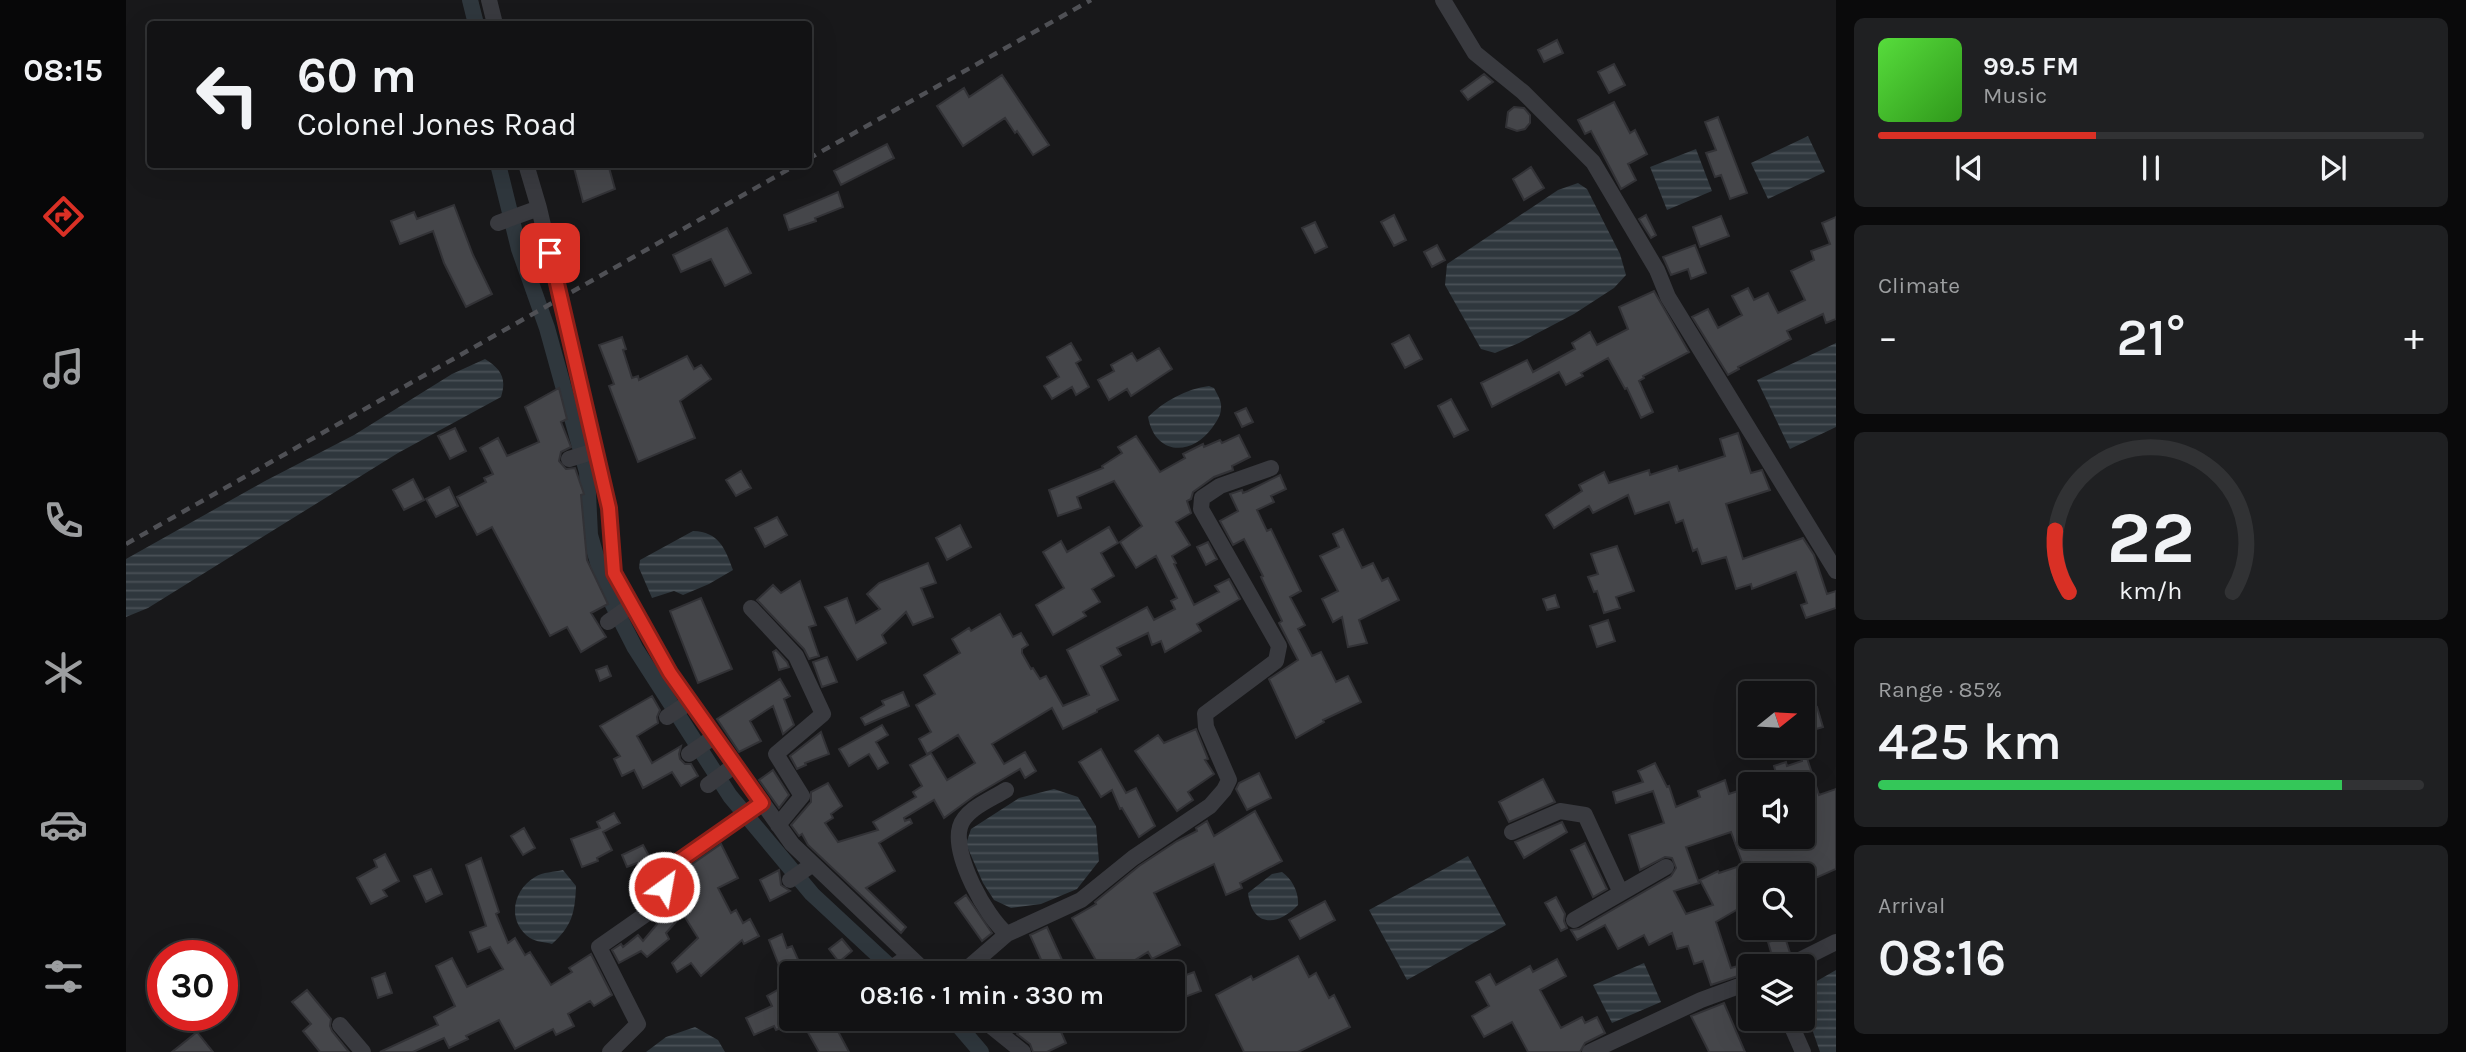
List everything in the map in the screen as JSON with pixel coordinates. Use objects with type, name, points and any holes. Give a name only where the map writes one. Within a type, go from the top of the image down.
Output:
[{"type":"street","points":[[489,0],[494,21]]},
{"type":"street","points":[[1443,0],[1475,53],[1523,92],[1593,162],[1657,270],[1668,297],[1829,545],[1836,571]]},
{"type":"street","points":[[527,168],[539,208],[609,508],[614,573],[670,673],[732,768],[760,805],[792,844],[912,961]]},
{"type":"street","points":[[498,223],[539,208]]},
{"type":"street","points":[[569,459],[595,451]]},
{"type":"street","points":[[976,961],[1007,934],[1081,900],[1133,858],[1210,806],[1224,790],[1229,779],[1206,727],[1205,714],[1276,661],[1279,646],[1201,509],[1202,498],[1220,486],[1271,468]]},
{"type":"street","points":[[608,622],[631,606]]},
{"type":"street","points":[[751,608],[796,656],[823,714],[776,754],[802,796],[778,825]]},
{"type":"street","points":[[667,718],[689,703]]},
{"type":"street","points":[[688,754],[712,738]]},
{"type":"street","points":[[708,785],[732,768]]},
{"type":"street","points":[[1006,790],[971,812],[960,826],[959,848],[970,882],[1007,934]]},
{"type":"street","points":[[610,1052],[638,1024],[599,947],[662,903],[666,870],[760,805]]},
{"type":"street","points":[[1512,832],[1560,811],[1586,815],[1622,893]]},
{"type":"street","points":[[790,880],[812,864]]},
{"type":"street","points":[[1574,920],[1666,867]]},
{"type":"street","points":[[1812,954],[1836,942]]},
{"type":"street","points":[[901,961],[907,957]]},
{"type":"street","points":[[1590,1052],[1701,1000],[1738,986]]},
{"type":"street","points":[[340,1025],[363,1052]]},
{"type":"street","points":[[996,1031],[1020,1051]]},
{"type":"street","points":[[1793,1031],[1802,1052]]},
{"type":"shaded area","points":[[1808,136],[1825,172],[1768,199],[1751,163]]},
{"type":"shaded area","points":[[1696,149],[1712,191],[1667,210],[1650,167]]},
{"type":"shaded area","points":[[1578,183],[1587,189],[1620,254],[1626,275],[1614,288],[1574,314],[1519,343],[1495,353],[1481,349],[1445,285],[1447,264],[1558,190]]},
{"type":"shaded area","points":[[1836,343],[1836,427],[1790,449],[1757,380]]},
{"type":"shaded area","points":[[485,359],[495,366],[503,379],[501,397],[398,453],[148,608],[126,617],[126,559],[265,481],[354,435],[452,374]]},
{"type":"shaded area","points":[[1209,386],[1214,388],[1219,398],[1221,411],[1204,437],[1194,444],[1175,448],[1158,439],[1148,417],[1176,397]]},
{"type":"shaded area","points":[[693,531],[715,538],[727,555],[733,570],[683,595],[674,591],[652,598],[639,568],[640,560]]},
{"type":"shaded area","points":[[1054,789],[1078,797],[1096,826],[1099,861],[1077,889],[1041,904],[1011,908],[994,900],[983,883],[966,844],[971,829],[1019,798]]},
{"type":"shaded area","points":[[1468,856],[1506,925],[1407,980],[1369,910]]},
{"type":"shaded area","points":[[563,870],[576,886],[571,918],[552,944],[532,939],[522,931],[515,915],[517,898],[527,883],[535,877]]},
{"type":"shaded area","points":[[1282,872],[1294,886],[1298,905],[1274,920],[1260,918],[1250,904],[1248,893],[1272,874]]},
{"type":"shaded area","points":[[1644,963],[1661,1002],[1612,1023],[1593,985]]},
{"type":"shaded area","points":[[1836,970],[1836,1052],[1820,1052],[1813,1031],[1815,1031],[1815,982]]},
{"type":"shaded area","points":[[695,1027],[718,1040],[725,1052],[646,1052],[666,1037]]},
{"type":"building","points":[[1557,40],[1563,53],[1544,62],[1538,50]]},
{"type":"building","points":[[1614,64],[1625,85],[1609,93],[1598,72]]},
{"type":"building","points":[[1484,74],[1493,82],[1468,100],[1461,91]]},
{"type":"building","points":[[1002,75],[1049,145],[1033,155],[1005,118],[963,146],[937,106],[964,88],[969,97]]},
{"type":"building","points":[[1614,102],[1630,133],[1635,130],[1647,154],[1628,164],[1636,180],[1621,189],[1591,131],[1585,134],[1578,120]]},
{"type":"building","points":[[1514,107],[1524,108],[1530,115],[1530,123],[1525,129],[1517,131],[1506,127],[1508,112]]},
{"type":"building","points":[[1718,117],[1747,193],[1730,199],[1721,175],[1715,177],[1706,153],[1716,150],[1705,122]]},
{"type":"building","points":[[887,144],[894,158],[841,185],[834,171]]},
{"type":"building","points":[[1531,167],[1544,188],[1524,200],[1513,179]]},
{"type":"building","points":[[574,168],[609,168],[615,189],[583,202]]},
{"type":"building","points":[[838,192],[843,207],[815,218],[816,221],[789,230],[784,215]]},
{"type":"building","points":[[454,205],[473,255],[492,294],[466,307],[444,263],[433,231],[400,244],[391,221],[414,212],[417,219]]},
{"type":"building","points":[[1394,215],[1406,240],[1394,246],[1381,222]]},
{"type":"building","points":[[1646,215],[1656,235],[1651,238],[1639,219]]},
{"type":"building","points":[[1721,216],[1729,236],[1700,247],[1693,227]]},
{"type":"building","points":[[1836,217],[1836,319],[1826,323],[1823,314],[1787,331],[1791,339],[1728,375],[1692,317],[1708,309],[1718,328],[1742,315],[1732,296],[1748,288],[1754,300],[1768,293],[1778,313],[1805,300],[1791,271],[1814,260],[1811,251],[1830,244],[1822,223]]},
{"type":"building","points":[[1315,222],[1327,247],[1315,253],[1302,228]]},
{"type":"building","points":[[727,228],[751,273],[725,286],[711,259],[681,272],[673,255]]},
{"type":"building","points":[[1437,245],[1445,260],[1432,267],[1424,252]]},
{"type":"building","points":[[1695,245],[1706,273],[1691,279],[1688,269],[1671,275],[1663,257]]},
{"type":"building","points":[[1654,291],[1689,352],[1643,376],[1639,381],[1653,412],[1641,418],[1627,388],[1625,389],[1608,358],[1566,385],[1559,372],[1492,407],[1481,383],[1527,360],[1533,372],[1575,349],[1572,343],[1590,332],[1597,345],[1628,329],[1619,307]]},
{"type":"building","points":[[1409,335],[1422,359],[1405,368],[1392,344]]},
{"type":"building","points":[[622,337],[626,349],[623,350],[632,378],[638,376],[639,380],[687,356],[694,369],[701,365],[711,379],[680,401],[695,438],[638,462],[609,386],[614,384],[599,345]]},
{"type":"building","points":[[1071,343],[1081,360],[1076,363],[1089,387],[1076,395],[1072,387],[1052,399],[1044,386],[1059,377],[1047,357]]},
{"type":"building","points":[[1159,348],[1172,369],[1131,396],[1127,389],[1109,400],[1098,380],[1114,371],[1111,365],[1132,353],[1137,361]]},
{"type":"building","points":[[559,388],[567,419],[561,422],[571,447],[561,452],[559,461],[566,469],[575,468],[584,494],[581,495],[587,560],[608,604],[591,613],[606,637],[581,652],[567,627],[550,636],[492,527],[477,535],[457,497],[486,482],[484,478],[493,474],[480,448],[498,438],[507,456],[539,442],[525,407]]},
{"type":"building","points":[[1451,399],[1468,430],[1454,437],[1438,406]]},
{"type":"building","points":[[1246,408],[1253,422],[1242,427],[1235,413]]},
{"type":"building","points":[[455,428],[466,451],[450,459],[438,436]]},
{"type":"building","points":[[1738,433],[1751,473],[1762,470],[1770,490],[1726,504],[1743,559],[1803,538],[1814,555],[1827,594],[1836,591],[1836,608],[1806,618],[1801,605],[1807,603],[1796,572],[1752,589],[1751,584],[1736,589],[1726,557],[1702,564],[1697,549],[1693,551],[1683,520],[1676,523],[1669,502],[1635,514],[1628,495],[1593,513],[1589,506],[1554,528],[1546,515],[1582,491],[1579,485],[1604,472],[1609,483],[1649,470],[1650,475],[1677,466],[1679,471],[1725,456],[1720,439]]},
{"type":"building","points":[[1239,435],[1250,457],[1232,466],[1233,470],[1214,477],[1193,492],[1191,499],[1187,501],[1191,513],[1176,522],[1190,545],[1172,556],[1194,605],[1219,592],[1215,586],[1229,579],[1240,599],[1197,624],[1201,631],[1165,652],[1161,641],[1152,645],[1148,633],[1117,648],[1121,655],[1101,666],[1118,700],[1063,729],[1052,708],[992,744],[1004,764],[1025,752],[1036,771],[1025,778],[1020,769],[974,796],[944,818],[934,800],[904,818],[905,821],[910,819],[912,823],[879,843],[895,871],[866,888],[906,927],[901,933],[808,845],[802,834],[799,836],[791,825],[811,802],[811,792],[828,783],[842,806],[831,814],[833,818],[825,823],[838,842],[878,830],[873,822],[916,797],[913,792],[922,786],[910,765],[931,753],[947,780],[975,763],[958,735],[927,754],[919,739],[931,732],[916,705],[935,694],[924,675],[960,653],[952,639],[1000,614],[1013,637],[1021,633],[1028,645],[1022,649],[1022,653],[1031,669],[1033,668],[1040,679],[1046,676],[1063,706],[1089,695],[1067,650],[1147,607],[1154,620],[1175,609],[1171,601],[1177,598],[1156,556],[1136,568],[1120,542],[1142,526],[1114,481],[1077,497],[1081,508],[1058,516],[1049,490],[1103,468],[1102,466],[1122,453],[1118,447],[1136,436],[1160,472],[1185,458],[1183,454],[1203,444],[1204,447],[1220,440],[1222,443]]},
{"type":"building","points":[[741,471],[751,488],[736,496],[726,480]]},
{"type":"building","points":[[1280,475],[1286,489],[1271,496],[1274,502],[1257,510],[1267,531],[1271,529],[1301,591],[1290,597],[1305,625],[1298,629],[1312,656],[1321,652],[1336,682],[1348,676],[1361,702],[1323,720],[1324,722],[1296,738],[1269,679],[1298,660],[1279,623],[1282,621],[1261,577],[1263,576],[1244,539],[1233,545],[1220,521],[1238,511],[1230,494],[1242,490],[1243,493]]},
{"type":"building","points":[[413,479],[424,500],[404,510],[393,490]]},
{"type":"building","points":[[449,487],[458,506],[436,517],[426,499]]},
{"type":"building","points":[[777,517],[787,535],[765,547],[755,528]]},
{"type":"building","points":[[960,525],[971,547],[947,560],[936,538]]},
{"type":"building","points":[[1109,527],[1118,543],[1101,553],[1114,576],[1092,589],[1100,602],[1083,612],[1086,616],[1053,635],[1036,605],[1064,588],[1043,552],[1061,541],[1067,552]]},
{"type":"building","points":[[1343,529],[1362,568],[1373,563],[1382,581],[1388,578],[1399,600],[1359,620],[1367,643],[1348,647],[1342,617],[1333,622],[1322,599],[1338,591],[1320,556],[1339,547],[1333,534]]},
{"type":"building","points":[[1208,542],[1217,559],[1206,565],[1197,547]]},
{"type":"building","points":[[1617,546],[1634,591],[1616,597],[1620,608],[1604,613],[1597,591],[1594,592],[1588,577],[1598,574],[1591,554]]},
{"type":"building","points":[[928,563],[936,583],[921,588],[933,617],[913,625],[906,612],[882,635],[886,643],[857,660],[825,607],[847,598],[856,623],[880,609],[867,594],[879,583]]},
{"type":"building","points":[[800,581],[816,625],[809,627],[819,656],[809,659],[804,649],[757,600],[773,585],[781,593]]},
{"type":"building","points":[[1555,595],[1559,607],[1547,610],[1543,599]]},
{"type":"building","points":[[701,598],[732,669],[698,683],[670,611]]},
{"type":"building","points":[[1608,620],[1615,641],[1597,647],[1590,626]]},
{"type":"building","points":[[776,650],[789,667],[779,670],[773,652]]},
{"type":"building","points":[[827,657],[837,682],[822,687],[813,662]]},
{"type":"building","points":[[607,666],[611,676],[600,681],[596,670]]},
{"type":"building","points":[[780,679],[790,696],[784,699],[794,725],[783,734],[773,706],[750,721],[761,741],[739,752],[717,719]]},
{"type":"building","points":[[903,692],[909,706],[865,725],[861,718],[884,705],[882,701]]},
{"type":"building","points":[[652,696],[660,710],[658,723],[637,736],[652,763],[681,746],[680,759],[685,764],[691,764],[698,776],[681,786],[672,772],[643,788],[634,770],[622,776],[614,759],[620,756],[600,726]]},
{"type":"building","points":[[1815,708],[1823,727],[1815,729]]},
{"type":"building","points":[[882,725],[888,735],[876,742],[888,763],[878,769],[869,754],[849,766],[839,749]]},
{"type":"building","points":[[1196,729],[1208,759],[1205,760],[1214,774],[1188,792],[1193,800],[1177,811],[1135,751],[1158,735],[1164,743]]},
{"type":"building","points":[[821,732],[829,754],[797,769],[790,756]]},
{"type":"building","points":[[1101,749],[1126,793],[1136,788],[1155,826],[1139,837],[1122,808],[1120,809],[1112,790],[1101,797],[1079,762]]},
{"type":"building","points":[[1802,758],[1807,758],[1812,772],[1776,772],[1774,766],[1786,762],[1787,766],[1802,761]]},
{"type":"building","points":[[1655,763],[1667,787],[1669,786],[1676,807],[1700,797],[1698,791],[1725,780],[1729,794],[1738,791],[1738,849],[1815,849],[1815,783],[1819,795],[1836,789],[1836,869],[1815,878],[1815,863],[1742,863],[1731,832],[1686,847],[1699,883],[1674,891],[1686,914],[1713,905],[1700,880],[1718,871],[1719,873],[1738,867],[1738,909],[1716,922],[1731,968],[1738,966],[1738,976],[1711,985],[1703,961],[1694,964],[1688,946],[1677,949],[1672,933],[1649,945],[1644,935],[1618,949],[1605,925],[1577,940],[1571,930],[1579,929],[1671,876],[1676,868],[1672,858],[1665,857],[1640,870],[1629,835],[1664,823],[1653,791],[1616,803],[1613,792],[1643,782],[1638,771]]},
{"type":"building","points":[[773,770],[789,795],[779,808],[759,780]]},
{"type":"building","points":[[1259,773],[1271,798],[1247,810],[1236,789],[1239,783]]},
{"type":"building","points":[[1543,779],[1555,802],[1509,822],[1499,802]]},
{"type":"building","points":[[1255,811],[1282,861],[1240,883],[1242,888],[1226,895],[1214,864],[1154,893],[1180,945],[1152,959],[1148,952],[1133,961],[1096,961],[1072,918],[1096,904],[1095,902],[1139,866],[1197,831],[1196,828],[1207,821],[1214,836]]},
{"type":"building","points":[[614,813],[620,823],[603,832],[612,850],[597,858],[598,861],[582,867],[571,839],[600,828],[597,822]]},
{"type":"building","points":[[1562,822],[1567,832],[1524,858],[1515,842]]},
{"type":"building","points":[[524,828],[535,848],[523,855],[511,836]]},
{"type":"building","points":[[1585,843],[1607,889],[1593,897],[1571,850]]},
{"type":"building","points":[[721,844],[738,878],[718,888],[731,913],[736,910],[743,923],[750,919],[759,936],[744,944],[742,940],[701,976],[691,963],[677,972],[672,963],[698,938],[683,914],[666,933],[669,939],[647,957],[641,951],[619,963],[612,950],[621,944],[623,947],[638,935],[643,941],[675,903],[675,876]]},
{"type":"building","points":[[643,845],[655,867],[652,887],[637,863],[627,867],[622,855]]},
{"type":"building","points":[[385,854],[399,881],[383,890],[387,896],[371,904],[357,878],[377,867],[374,860]]},
{"type":"building","points":[[481,858],[499,912],[496,914],[508,943],[515,938],[525,955],[530,952],[551,985],[572,972],[569,968],[591,954],[612,995],[594,1006],[590,1001],[568,1014],[574,1026],[556,1035],[553,1029],[515,1049],[499,1020],[466,1036],[468,1039],[449,1048],[444,1038],[413,1052],[380,1052],[438,1025],[434,1017],[455,1006],[436,966],[452,958],[467,987],[503,969],[490,947],[478,952],[470,932],[486,926],[466,865]]},
{"type":"building","points":[[431,869],[442,894],[426,902],[414,876]]},
{"type":"building","points":[[779,870],[781,885],[790,891],[770,901],[760,880]]},
{"type":"building","points":[[966,895],[992,933],[982,941],[955,903]]},
{"type":"building","points":[[1556,897],[1565,914],[1567,928],[1561,931],[1545,903]]},
{"type":"building","points":[[1325,901],[1335,920],[1300,939],[1289,920]]},
{"type":"building","points":[[1047,927],[1063,961],[1042,961],[1030,935]]},
{"type":"building","points":[[782,934],[787,948],[792,946],[799,961],[779,961],[779,965],[769,940]]},
{"type":"building","points":[[842,939],[852,951],[838,961],[829,949]]},
{"type":"building","points":[[1786,940],[1790,953],[1772,954],[1768,942]]},
{"type":"building","points":[[1298,956],[1309,977],[1316,973],[1329,998],[1334,995],[1350,1027],[1298,1052],[1244,1052],[1216,995],[1251,976],[1253,980]]},
{"type":"building","points":[[1557,959],[1566,976],[1540,990],[1561,1028],[1582,1017],[1585,1023],[1597,1017],[1605,1033],[1585,1043],[1580,1052],[1528,1052],[1512,1022],[1484,1037],[1472,1016],[1489,1006],[1476,982],[1490,974],[1496,985],[1530,966],[1533,972]]},
{"type":"building","points":[[1194,972],[1201,991],[1185,997],[1185,975]]},
{"type":"building","points":[[385,973],[392,993],[378,998],[372,978]]},
{"type":"building","points":[[779,989],[779,1029],[776,1030],[774,1026],[754,1035],[746,1018],[772,1006],[767,996]]},
{"type":"building","points":[[307,990],[331,1019],[332,1031],[349,1052],[320,1052],[303,1031],[311,1024],[292,1002]]},
{"type":"building","points":[[1724,1003],[1745,1052],[1709,1052],[1691,1016]]},
{"type":"building","points":[[807,1031],[838,1031],[849,1052],[819,1052]]},
{"type":"building","points":[[1020,1031],[1061,1031],[1066,1043],[1047,1052],[1033,1052],[1030,1044],[1017,1034]]},
{"type":"building","points":[[197,1032],[213,1052],[172,1052]]},
{"type":"waterway","points":[[470,0],[475,21]]},
{"type":"waterway","points":[[499,168],[519,249],[547,328],[587,472],[590,535],[606,591],[635,648],[730,796],[812,894],[884,961]]},
{"type":"waterway","points":[[963,1031],[981,1052]]},
{"type":"railway","points":[[812,157],[1091,0]]},
{"type":"railway","points":[[126,544],[791,168]]},
{"type":"route","points":[[550,253],[609,508],[614,573],[670,673],[762,803],[666,870],[664,887]]}]
